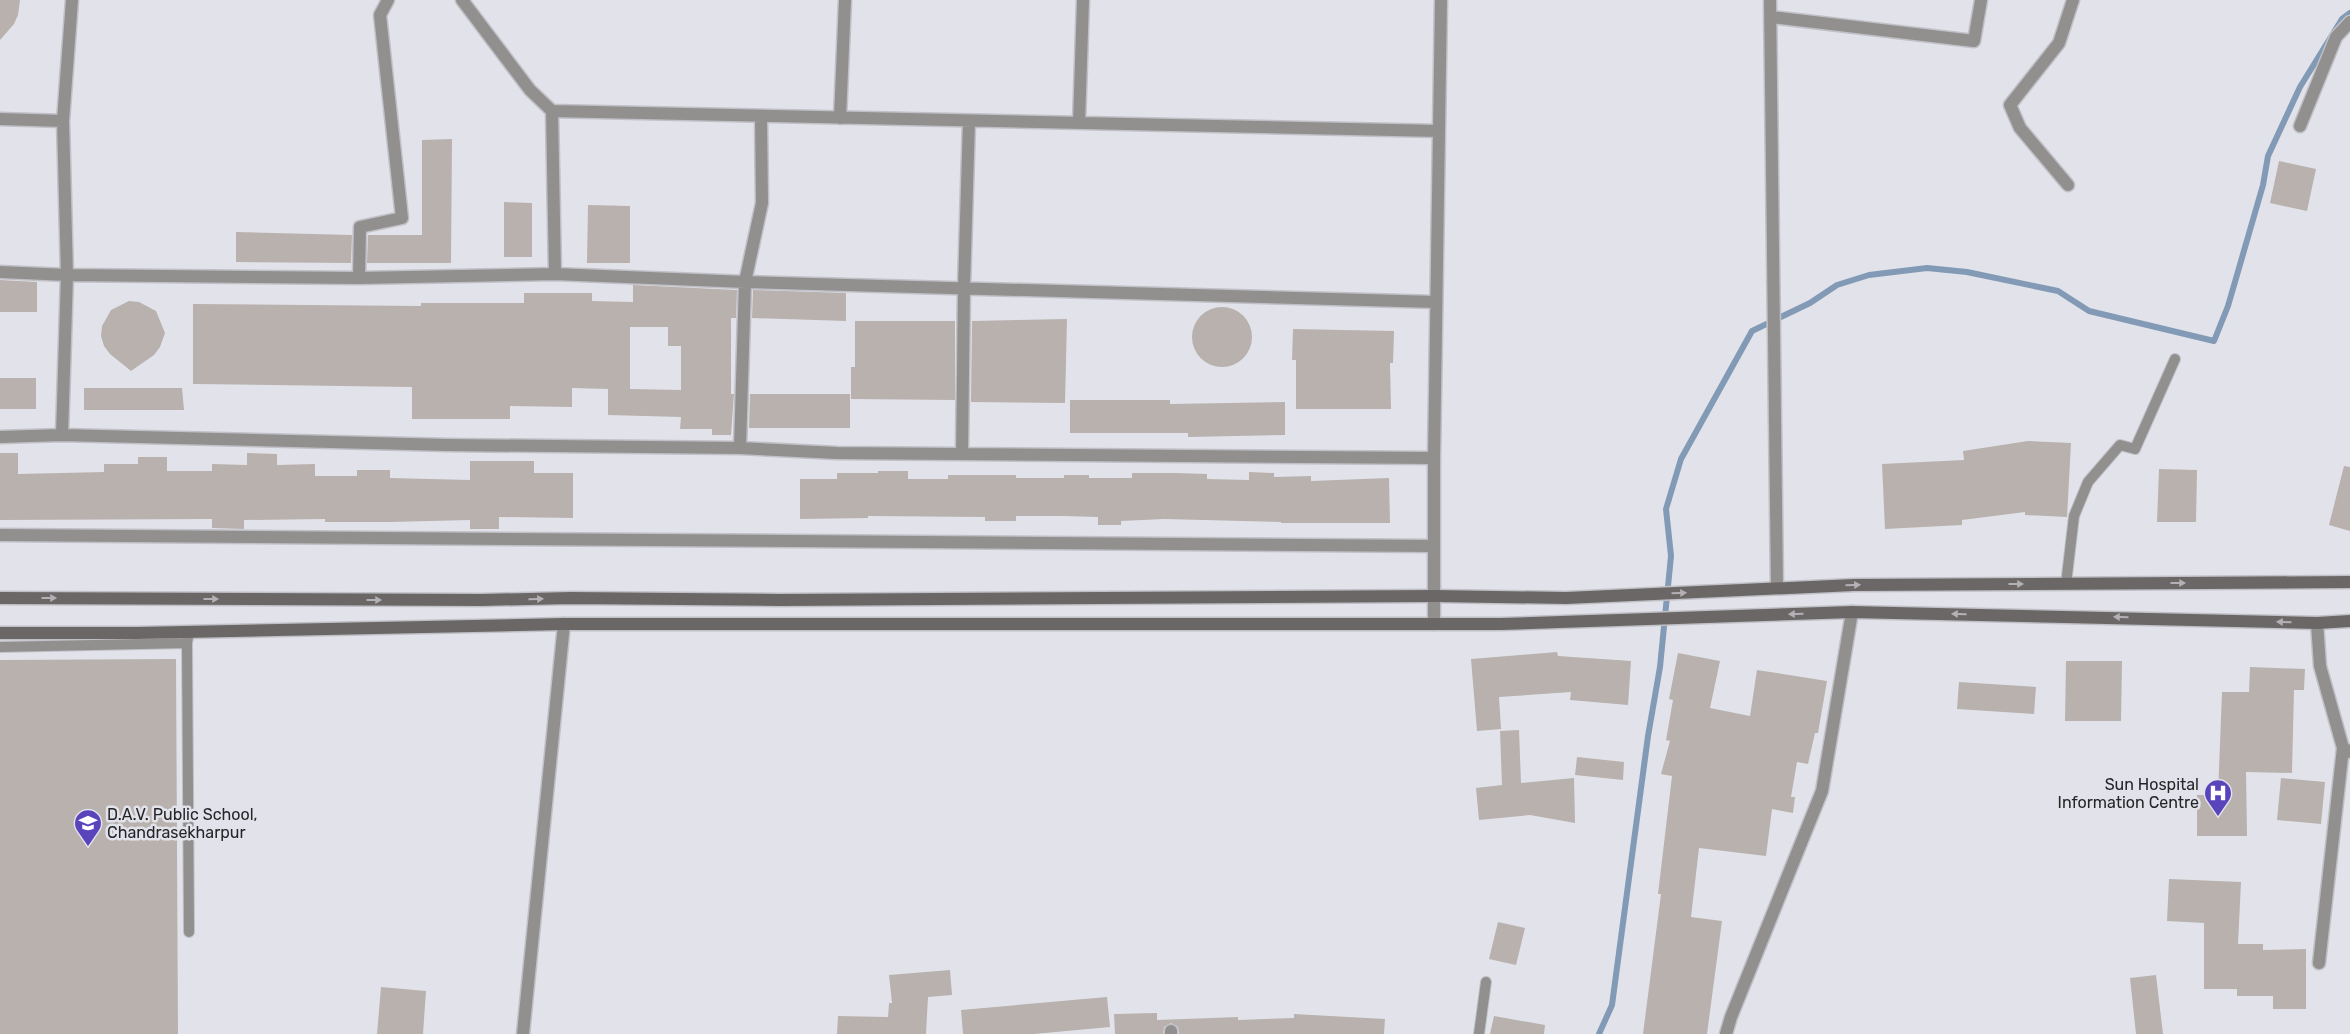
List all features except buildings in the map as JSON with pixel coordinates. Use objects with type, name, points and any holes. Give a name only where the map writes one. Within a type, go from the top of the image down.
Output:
[{"type":"street","points":[[62,435],[67,275],[62,121],[72,0]]},
{"type":"street","points":[[359,278],[360,227],[402,218],[380,15],[388,0]]},
{"type":"street","points":[[462,0],[530,90],[552,111],[1439,131]]},
{"type":"street","points":[[840,118],[845,0]]},
{"type":"street","points":[[1079,123],[1083,0]]},
{"type":"street","points":[[1434,624],[1434,458],[1441,0]]},
{"type":"street","points":[[1770,0],[1778,588]]},
{"type":"street","points":[[1770,17],[1974,40],[1981,0]]},
{"type":"street","points":[[2068,185],[2020,128],[2010,105],[2059,43],[2073,0]]},
{"type":"street","points":[[2300,126],[2336,37],[2350,22]]},
{"type":"street","points":[[552,111],[555,274]]},
{"type":"street","points":[[740,448],[745,282],[762,203],[761,116]]},
{"type":"street","points":[[0,119],[62,121]]},
{"type":"street","points":[[962,454],[969,120]]},
{"type":"street","points":[[0,272],[67,275],[359,278],[555,274],[745,282],[1436,302]]},
{"type":"street","points":[[0,437],[62,435],[448,445],[740,448],[837,453],[1434,458]]},
{"type":"street","points":[[0,535],[1434,546]]},
{"type":"street","points":[[0,598],[780,600],[1434,596],[1566,598],[1854,585],[2350,582]]},
{"type":"street","points":[[1726,1034],[1731,1017],[1822,791],[1852,612]]},
{"type":"street","points":[[0,633],[188,637],[564,624],[1501,624],[1852,612],[2317,623],[2350,621]]},
{"type":"street","points":[[2317,623],[2320,666],[2346,750],[2319,963]]},
{"type":"street","points":[[523,1034],[564,624]]},
{"type":"lane","points":[[2066,584],[2074,516],[2088,482],[2120,445],[2135,449],[2175,359]]},
{"type":"lane","points":[[0,647],[188,637],[189,932]]},
{"type":"lane","points":[[1479,1034],[1486,982]]},
{"type":"waterway","points":[[1599,1034],[1612,1005],[1648,736],[1660,667],[1671,556],[1666,509],[1681,459],[1752,331],[1810,303],[1837,285],[1869,275],[1927,268],[1967,272],[2058,291],[2089,311],[2214,341],[2228,306],[2263,185],[2268,156],[2300,87],[2342,19],[2350,13]]},
{"type":"place","name":"Sun Hospital Information Centre","points":[[2218,817]]},
{"type":"place","name":"D.A.V. Public School, Chandrasekharpur","points":[[88,847]]}]
